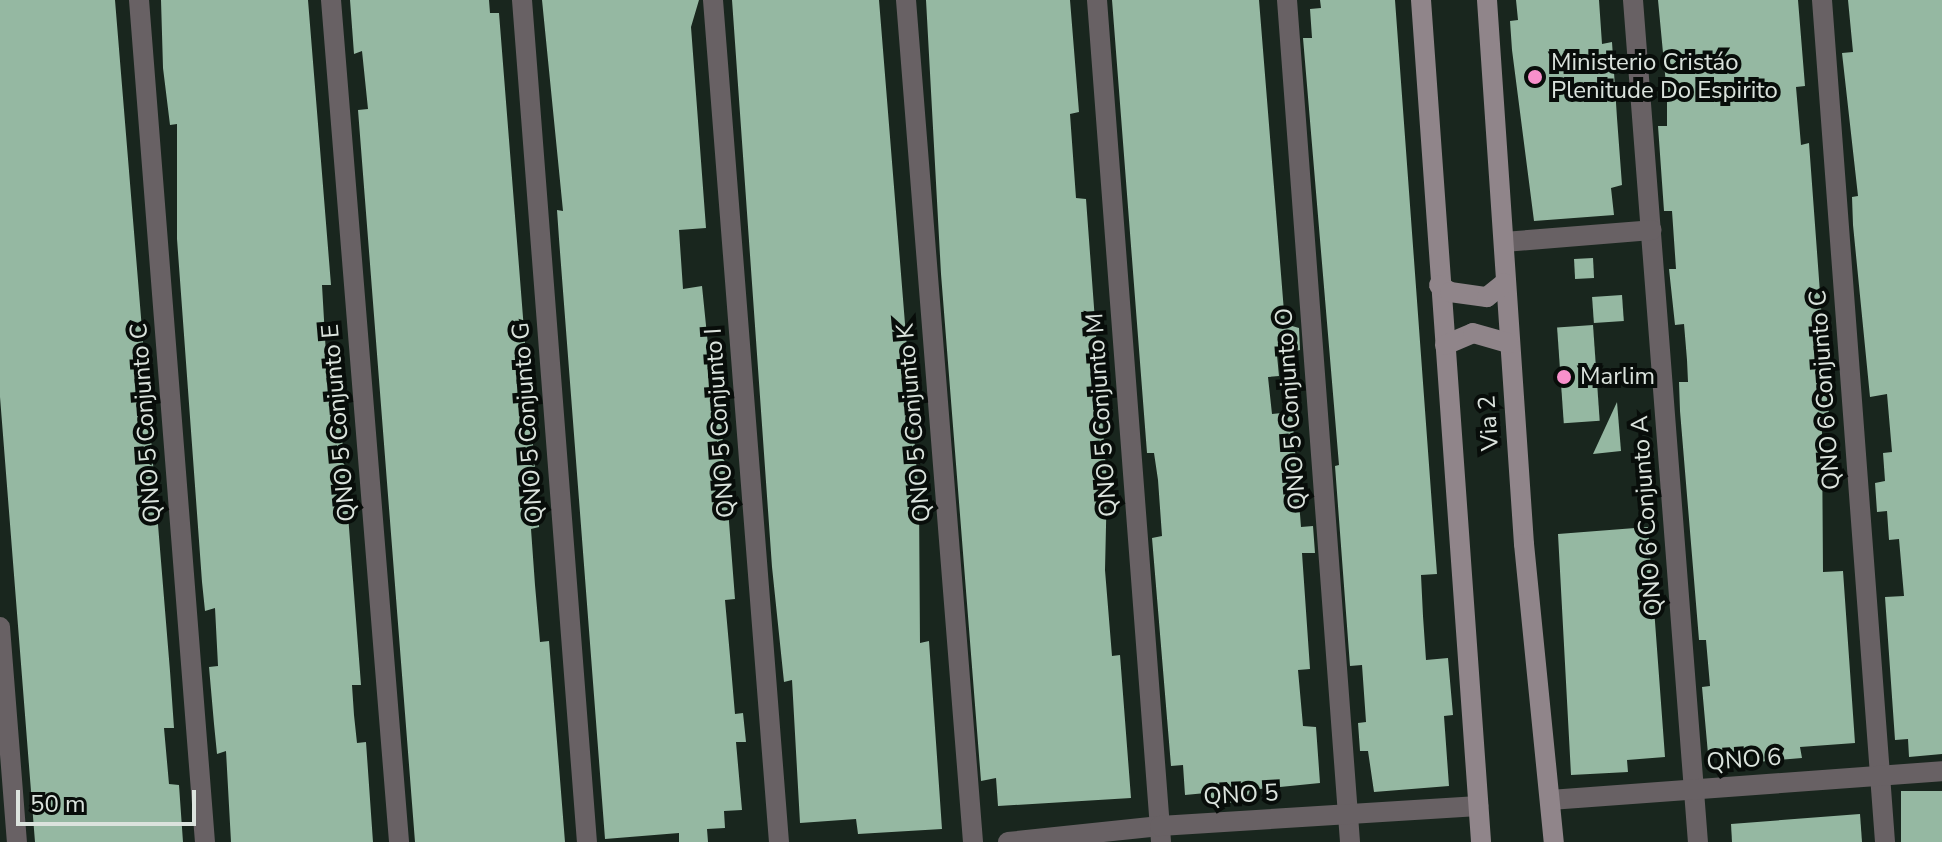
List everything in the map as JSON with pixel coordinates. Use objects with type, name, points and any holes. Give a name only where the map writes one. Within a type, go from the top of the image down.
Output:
[{"type":"main road","name":"Via 2","points":[[1421,0],[1481,842]]},
{"type":"main road","name":"Via 2","points":[[1487,0],[1504,242],[1504,283],[1554,842]]},
{"type":"main road","points":[[1439,285],[1450,292],[1487,297],[1504,283]]},
{"type":"main road","points":[[1445,345],[1473,333],[1509,343]]},
{"type":"street","name":"QNO 5 Conjunto C","points":[[139,0],[205,842]]},
{"type":"street","name":"QNO 5 Conjunto E","points":[[331,0],[399,842]]},
{"type":"street","name":"QNO 5 Conjunto G","points":[[522,0],[587,842]]},
{"type":"street","name":"QNO 5 Conjunto I","points":[[713,0],[779,842]]},
{"type":"street","name":"QNO 5 Conjunto K","points":[[906,0],[973,842]]},
{"type":"street","name":"QNO 5 Conjunto M","points":[[1097,0],[1161,834]]},
{"type":"street","name":"QNO 5 Conjunto O","points":[[1287,0],[1350,842]]},
{"type":"street","name":"QNO 6 Conjunto A","points":[[1633,0],[1698,842]]},
{"type":"street","name":"QNO 6 Conjunto C","points":[[1822,0],[1885,842]]},
{"type":"street","points":[[1504,242],[1652,230]]},
{"type":"street","points":[[0,627],[17,842]]},
{"type":"street","name":"QNO 6","points":[[1550,800],[1942,771]]},
{"type":"street","name":"QNO 5","points":[[1008,842],[1161,834],[1347,815],[1478,806]]},
{"type":"building","points":[[0,0],[115,0],[174,728],[164,728],[169,784],[179,785],[183,842],[35,842],[0,397]]},
{"type":"building","points":[[161,0],[308,0],[331,285],[322,285],[327,372],[337,370],[361,685],[352,685],[354,715],[357,743],[366,742],[373,842],[231,842],[226,751],[217,754],[209,667],[218,666],[215,608],[205,611],[202,582],[177,239],[177,124],[170,125],[163,68]]},
{"type":"building","points":[[350,0],[489,0],[490,13],[499,13],[539,520],[539,527],[531,529],[535,585],[540,642],[549,641],[565,842],[415,842],[358,110],[368,109],[362,51],[354,54]]},
{"type":"building","points":[[542,0],[699,0],[691,27],[706,228],[679,230],[683,289],[702,286],[708,345],[715,341],[735,599],[725,600],[735,714],[743,713],[746,742],[736,742],[742,810],[724,811],[725,828],[707,829],[708,842],[679,842],[679,833],[605,839],[557,210],[563,211]]},
{"type":"building","points":[[732,0],[879,0],[919,498],[920,643],[929,641],[942,829],[858,834],[856,819],[800,823],[792,680],[784,682],[772,567]]},
{"type":"building","points":[[926,0],[1070,0],[1079,112],[1070,114],[1076,198],[1086,199],[1107,483],[1105,570],[1112,656],[1120,655],[1131,798],[998,806],[996,778],[981,781],[941,274]]},
{"type":"building","points":[[1112,0],[1259,0],[1285,324],[1299,328],[1300,350],[1277,355],[1279,376],[1268,377],[1272,414],[1292,412],[1301,527],[1313,526],[1315,553],[1302,553],[1310,669],[1298,670],[1303,726],[1316,727],[1320,783],[1250,790],[1246,801],[1207,805],[1206,793],[1185,795],[1183,765],[1171,766],[1152,538],[1162,536],[1158,480],[1154,453],[1147,453]]},
{"type":"building","points":[[1320,0],[1395,0],[1437,574],[1421,575],[1426,660],[1448,658],[1453,715],[1444,716],[1449,786],[1374,792],[1368,751],[1360,751],[1358,723],[1366,722],[1362,665],[1350,666],[1335,466],[1339,465],[1303,38],[1312,38],[1310,9],[1321,8]]},
{"type":"building","points":[[1516,0],[1599,0],[1602,44],[1612,42],[1622,185],[1611,188],[1614,215],[1534,221],[1512,50],[1510,21],[1518,20]]},
{"type":"building","points":[[1658,0],[1798,0],[1805,86],[1796,87],[1801,145],[1809,143],[1830,429],[1822,431],[1823,572],[1843,571],[1855,743],[1800,747],[1802,758],[1756,762],[1755,750],[1708,754],[1702,687],[1710,686],[1706,640],[1699,640],[1680,411],[1679,382],[1688,382],[1687,360],[1684,324],[1675,325],[1669,269],[1676,269],[1672,211],[1664,211],[1658,126],[1667,126],[1667,95]]},
{"type":"building","points":[[1848,0],[1942,0],[1942,754],[1909,757],[1908,739],[1895,740],[1885,597],[1904,596],[1899,539],[1889,540],[1887,511],[1877,512],[1875,483],[1885,481],[1883,453],[1892,452],[1887,394],[1870,397],[1853,225],[1852,197],[1858,196],[1842,53],[1853,52]]},
{"type":"building","points":[[1593,258],[1594,278],[1575,279],[1574,259]]},
{"type":"building","points":[[1622,295],[1624,321],[1594,323],[1592,297]]},
{"type":"building","points":[[1593,325],[1600,421],[1564,423],[1557,328]]},
{"type":"building","points":[[1617,402],[1621,451],[1593,454]]},
{"type":"building","points":[[1648,527],[1665,757],[1627,760],[1628,772],[1571,775],[1558,534]]},
{"type":"building","points":[[1901,791],[1942,791],[1942,842],[1901,842]]},
{"type":"building","points":[[1860,814],[1862,842],[1732,842],[1731,824]]},
{"type":"place","name":"Ministerio Cristáo Plenitude Do Espirito","points":[[1535,77]]},
{"type":"place","name":"Marlim","points":[[1564,377]]}]
